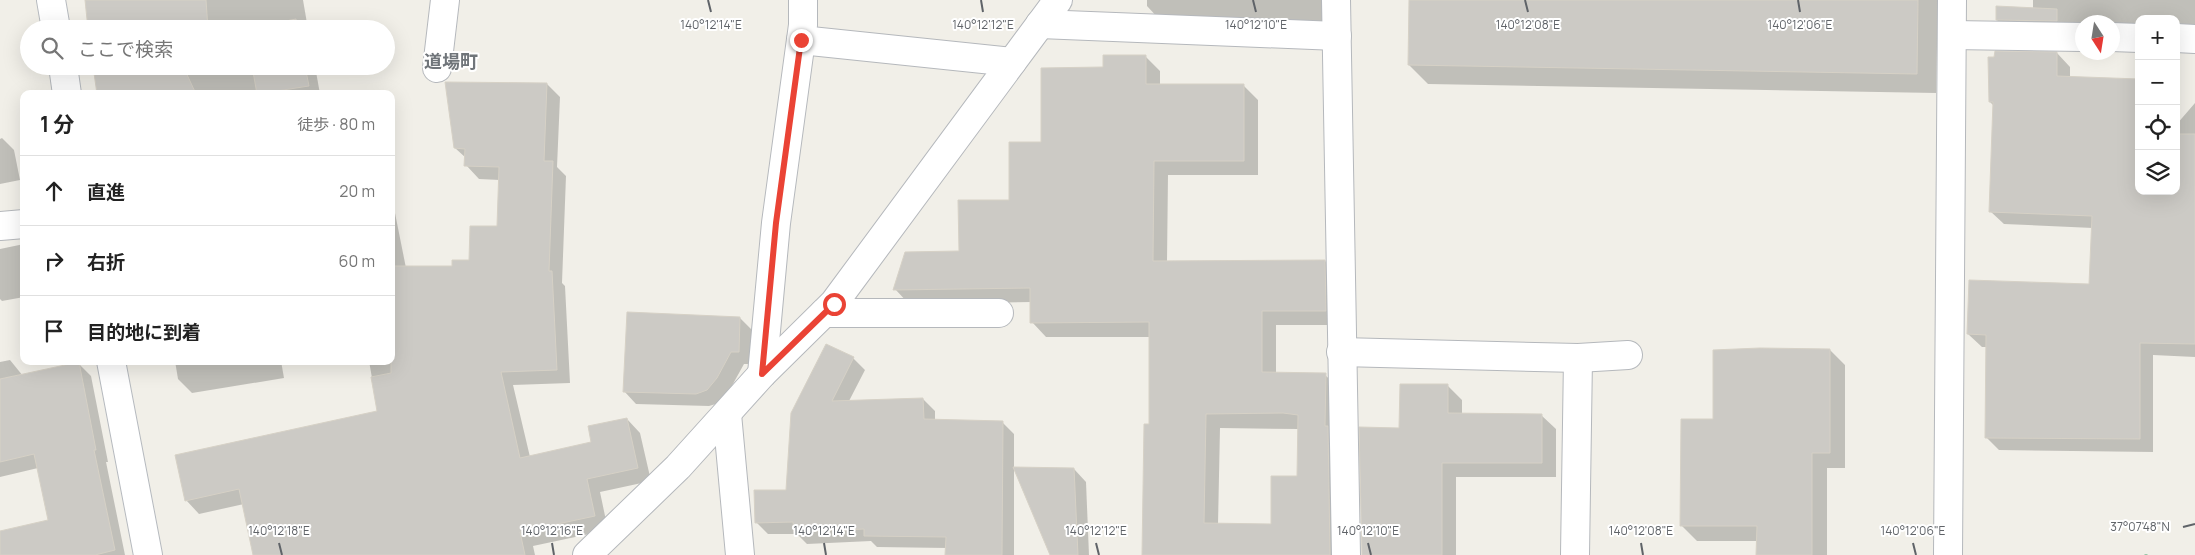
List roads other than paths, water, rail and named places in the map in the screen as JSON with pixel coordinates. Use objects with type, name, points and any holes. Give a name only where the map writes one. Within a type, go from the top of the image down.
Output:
[{"type":"street","points":[[52,0],[55,20]]},
{"type":"street","points":[[437,68],[445,0]]},
{"type":"street","points":[[762,374],[776,223],[801,40],[804,0]]},
{"type":"street","points":[[587,555],[678,468],[762,374],[834,304],[1058,0]]},
{"type":"street","points":[[1336,0],[1346,555]]},
{"type":"street","points":[[1948,555],[1952,0]]},
{"type":"street","points":[[1040,24],[1337,36]]},
{"type":"street","points":[[1952,35],[2075,37]]},
{"type":"street","points":[[2120,37],[2135,38]]},
{"type":"street","points":[[2180,38],[2195,38]]},
{"type":"street","points":[[801,40],[1012,62]]},
{"type":"street","points":[[64,75],[66,90]]},
{"type":"street","points":[[0,226],[20,224]]},
{"type":"street","points":[[824,313],[999,313]]},
{"type":"street","points":[[1342,352],[1578,358],[1628,355]]},
{"type":"street","points":[[1575,555],[1578,358]]},
{"type":"street","points":[[112,365],[148,555]]},
{"type":"street","points":[[727,414],[740,555]]},
{"type":"district","name":"道場町","points":[[451,61]]}]
